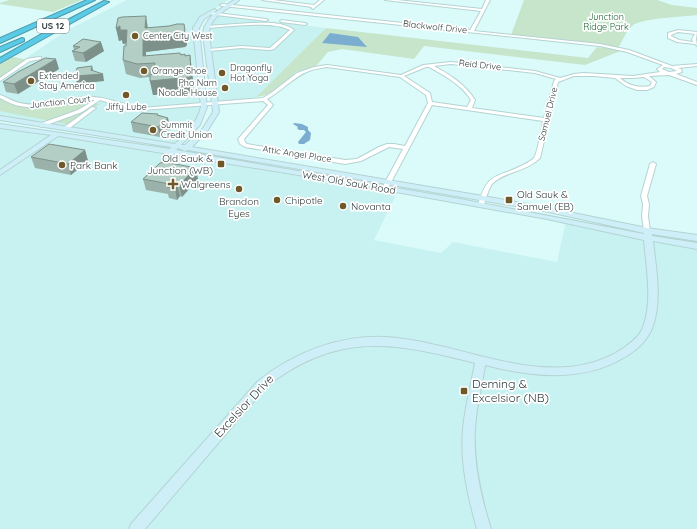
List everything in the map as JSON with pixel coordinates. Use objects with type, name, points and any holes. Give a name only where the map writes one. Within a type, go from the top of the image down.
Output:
[{"type":"highway","points":[[0,35],[92,0]]},
{"type":"highway","name":"US 12","points":[[0,41],[92,0]]},
{"type":"highway","points":[[0,61],[54,29],[108,1]]},
{"type":"highway","name":"US 12","points":[[0,50],[108,1]]},
{"type":"street","points":[[170,151],[198,124],[203,113],[204,104],[196,28],[199,22],[222,4],[237,0]]},
{"type":"street","points":[[258,0],[315,6]]},
{"type":"street","points":[[307,14],[322,0]]},
{"type":"street","points":[[387,0],[483,10]]},
{"type":"street","points":[[472,31],[488,0]]},
{"type":"street","points":[[181,153],[210,124],[216,112],[206,27],[210,19],[229,3]]},
{"type":"street","name":"Blackwolf Drive","points":[[229,3],[307,14],[609,46],[648,58],[680,72]]},
{"type":"street","points":[[209,13],[306,24]]},
{"type":"street","points":[[206,27],[257,24],[292,28],[292,30],[270,50],[241,47],[208,50]]},
{"type":"street","points":[[678,31],[697,33],[694,39],[696,44],[678,41],[669,37],[669,34],[678,31]]},
{"type":"street","points":[[0,80],[29,60],[38,58]]},
{"type":"street","name":"Blackwolf Drive","points":[[648,58],[668,74]]},
{"type":"street","name":"Reid Drive","points":[[401,76],[429,65],[459,63],[536,72],[560,79]]},
{"type":"street","points":[[671,67],[691,66],[697,64]]},
{"type":"street","points":[[429,65],[468,93],[473,100],[469,109]]},
{"type":"street","points":[[691,66],[690,68],[680,72],[695,84]]},
{"type":"street","points":[[216,103],[264,99],[280,91],[297,74],[317,67],[358,69],[401,76],[428,94],[430,104],[387,185]]},
{"type":"street","name":"Samuel Drive","points":[[644,75],[659,68],[671,67]]},
{"type":"street","name":"Samuel Drive","points":[[482,201],[487,186],[492,180],[524,167],[537,158],[556,82],[560,79],[576,75],[616,76],[668,74],[680,72]]},
{"type":"street","points":[[668,74],[695,84]]},
{"type":"street","points":[[616,76],[622,83],[630,87],[652,87],[654,84],[644,75]]},
{"type":"street","name":"Junction Court","points":[[0,96],[26,106],[88,98],[105,100],[124,107],[142,109],[216,103]]},
{"type":"street","points":[[41,125],[80,111],[99,99]]},
{"type":"street","name":"Attic Angel Place","points":[[264,99],[271,105],[244,134],[241,141],[245,145],[345,162],[366,158],[387,146],[407,148]]},
{"type":"street","points":[[0,173],[105,100]]},
{"type":"street","points":[[430,104],[546,120]]},
{"type":"street","name":"West Old Sauk Road","points":[[0,118],[188,147],[387,185]]},
{"type":"street","name":"West Old Sauk Road","points":[[0,126],[170,151],[482,201],[529,213],[648,235],[697,246]]},
{"type":"street","points":[[30,130],[39,140],[35,149]]},
{"type":"street","points":[[648,235],[644,196],[653,164]]},
{"type":"street","name":"West Old Sauk Road","points":[[648,235],[697,238]]},
{"type":"street","name":"Excelsior Drive","points":[[136,529],[253,394],[272,375],[303,357],[342,344],[384,341],[414,344],[481,360],[536,370],[578,370],[594,367],[621,355],[642,337],[648,328],[651,315],[652,291],[648,235]]},
{"type":"street","points":[[481,360],[471,412],[469,447],[474,491],[484,529]]},
{"type":"shaded area","points":[[127,0],[228,0],[209,13],[197,24],[203,113],[176,145],[0,118],[0,76],[66,31]]},
{"type":"shaded area","points":[[215,15],[326,28],[254,99],[216,103],[207,24]]},
{"type":"shaded area","points":[[0,126],[398,191],[374,240],[441,253],[453,242],[557,262],[566,221],[697,246],[697,529],[0,529]]},
{"type":"green space","points":[[9,0],[82,0],[53,12],[0,4]]},
{"type":"green space","name":"Junction Ridge Park","points":[[524,0],[657,0],[672,5],[697,8],[697,15],[637,23],[628,31],[618,48],[511,35]]},
{"type":"green space","points":[[326,28],[588,58],[597,47],[623,50],[585,65],[424,46],[414,59],[342,49],[328,52],[316,66],[296,72],[277,89],[266,95],[256,97]]},
{"type":"green space","points":[[8,56],[29,60],[0,80],[0,61]]},
{"type":"green space","points":[[0,96],[15,103],[36,105],[88,98],[93,103],[99,104],[71,125],[0,111]]},
{"type":"water","points":[[330,33],[358,37],[367,47],[322,43]]},
{"type":"water","points":[[293,124],[302,124],[308,127],[308,130],[311,133],[310,140],[304,144],[299,144],[298,142],[306,132],[304,130],[299,130],[297,128],[298,127]]},
{"type":"building","points":[[146,16],[145,28],[184,24],[185,31],[182,34],[143,38],[143,56],[180,53],[181,55],[185,54],[185,56],[190,55],[191,77],[150,81],[150,75],[154,74],[155,63],[137,64],[123,60],[127,30],[120,30],[120,26],[116,28],[118,18]]},
{"type":"building","points":[[83,39],[101,42],[83,53],[72,51],[80,47],[73,46]]},
{"type":"building","points":[[45,58],[56,59],[14,84],[3,82],[18,72]]},
{"type":"building","points":[[92,66],[91,70],[103,74],[75,76],[77,68]]},
{"type":"building","points":[[142,113],[158,114],[157,115],[168,118],[158,127],[131,122]]},
{"type":"building","points":[[49,144],[85,150],[68,164],[31,157]]},
{"type":"building","points":[[165,162],[196,168],[175,188],[167,187],[170,184],[143,179],[160,163]]},
{"type":"place","name":"Center City West","points":[[135,36]]},
{"type":"place","name":"Orange Shoe","points":[[144,71]]},
{"type":"place","name":"Dragonfly Hot Yoga","points":[[222,73]]},
{"type":"place","name":"Extended Stay America","points":[[31,81]]},
{"type":"place","name":"Pho Nam Noodle House","points":[[225,88]]},
{"type":"place","name":"Jiffy Lube","points":[[126,95]]},
{"type":"place","name":"Summit Credit Union","points":[[153,130]]},
{"type":"place","name":"Old Sauk & Junction (WB)","points":[[221,164]]},
{"type":"place","name":"Park Bank","points":[[62,165]]},
{"type":"place","name":"Walgreens","points":[[173,184]]},
{"type":"place","name":"Brandon Eyes","points":[[239,189]]},
{"type":"place","name":"Chipotle","points":[[277,200]]},
{"type":"place","name":"Old Sauk & Samuel (EB)","points":[[509,200]]},
{"type":"place","name":"Novanta","points":[[343,206]]},
{"type":"place","name":"Deming & Excelsior (NB)","points":[[464,391]]}]
